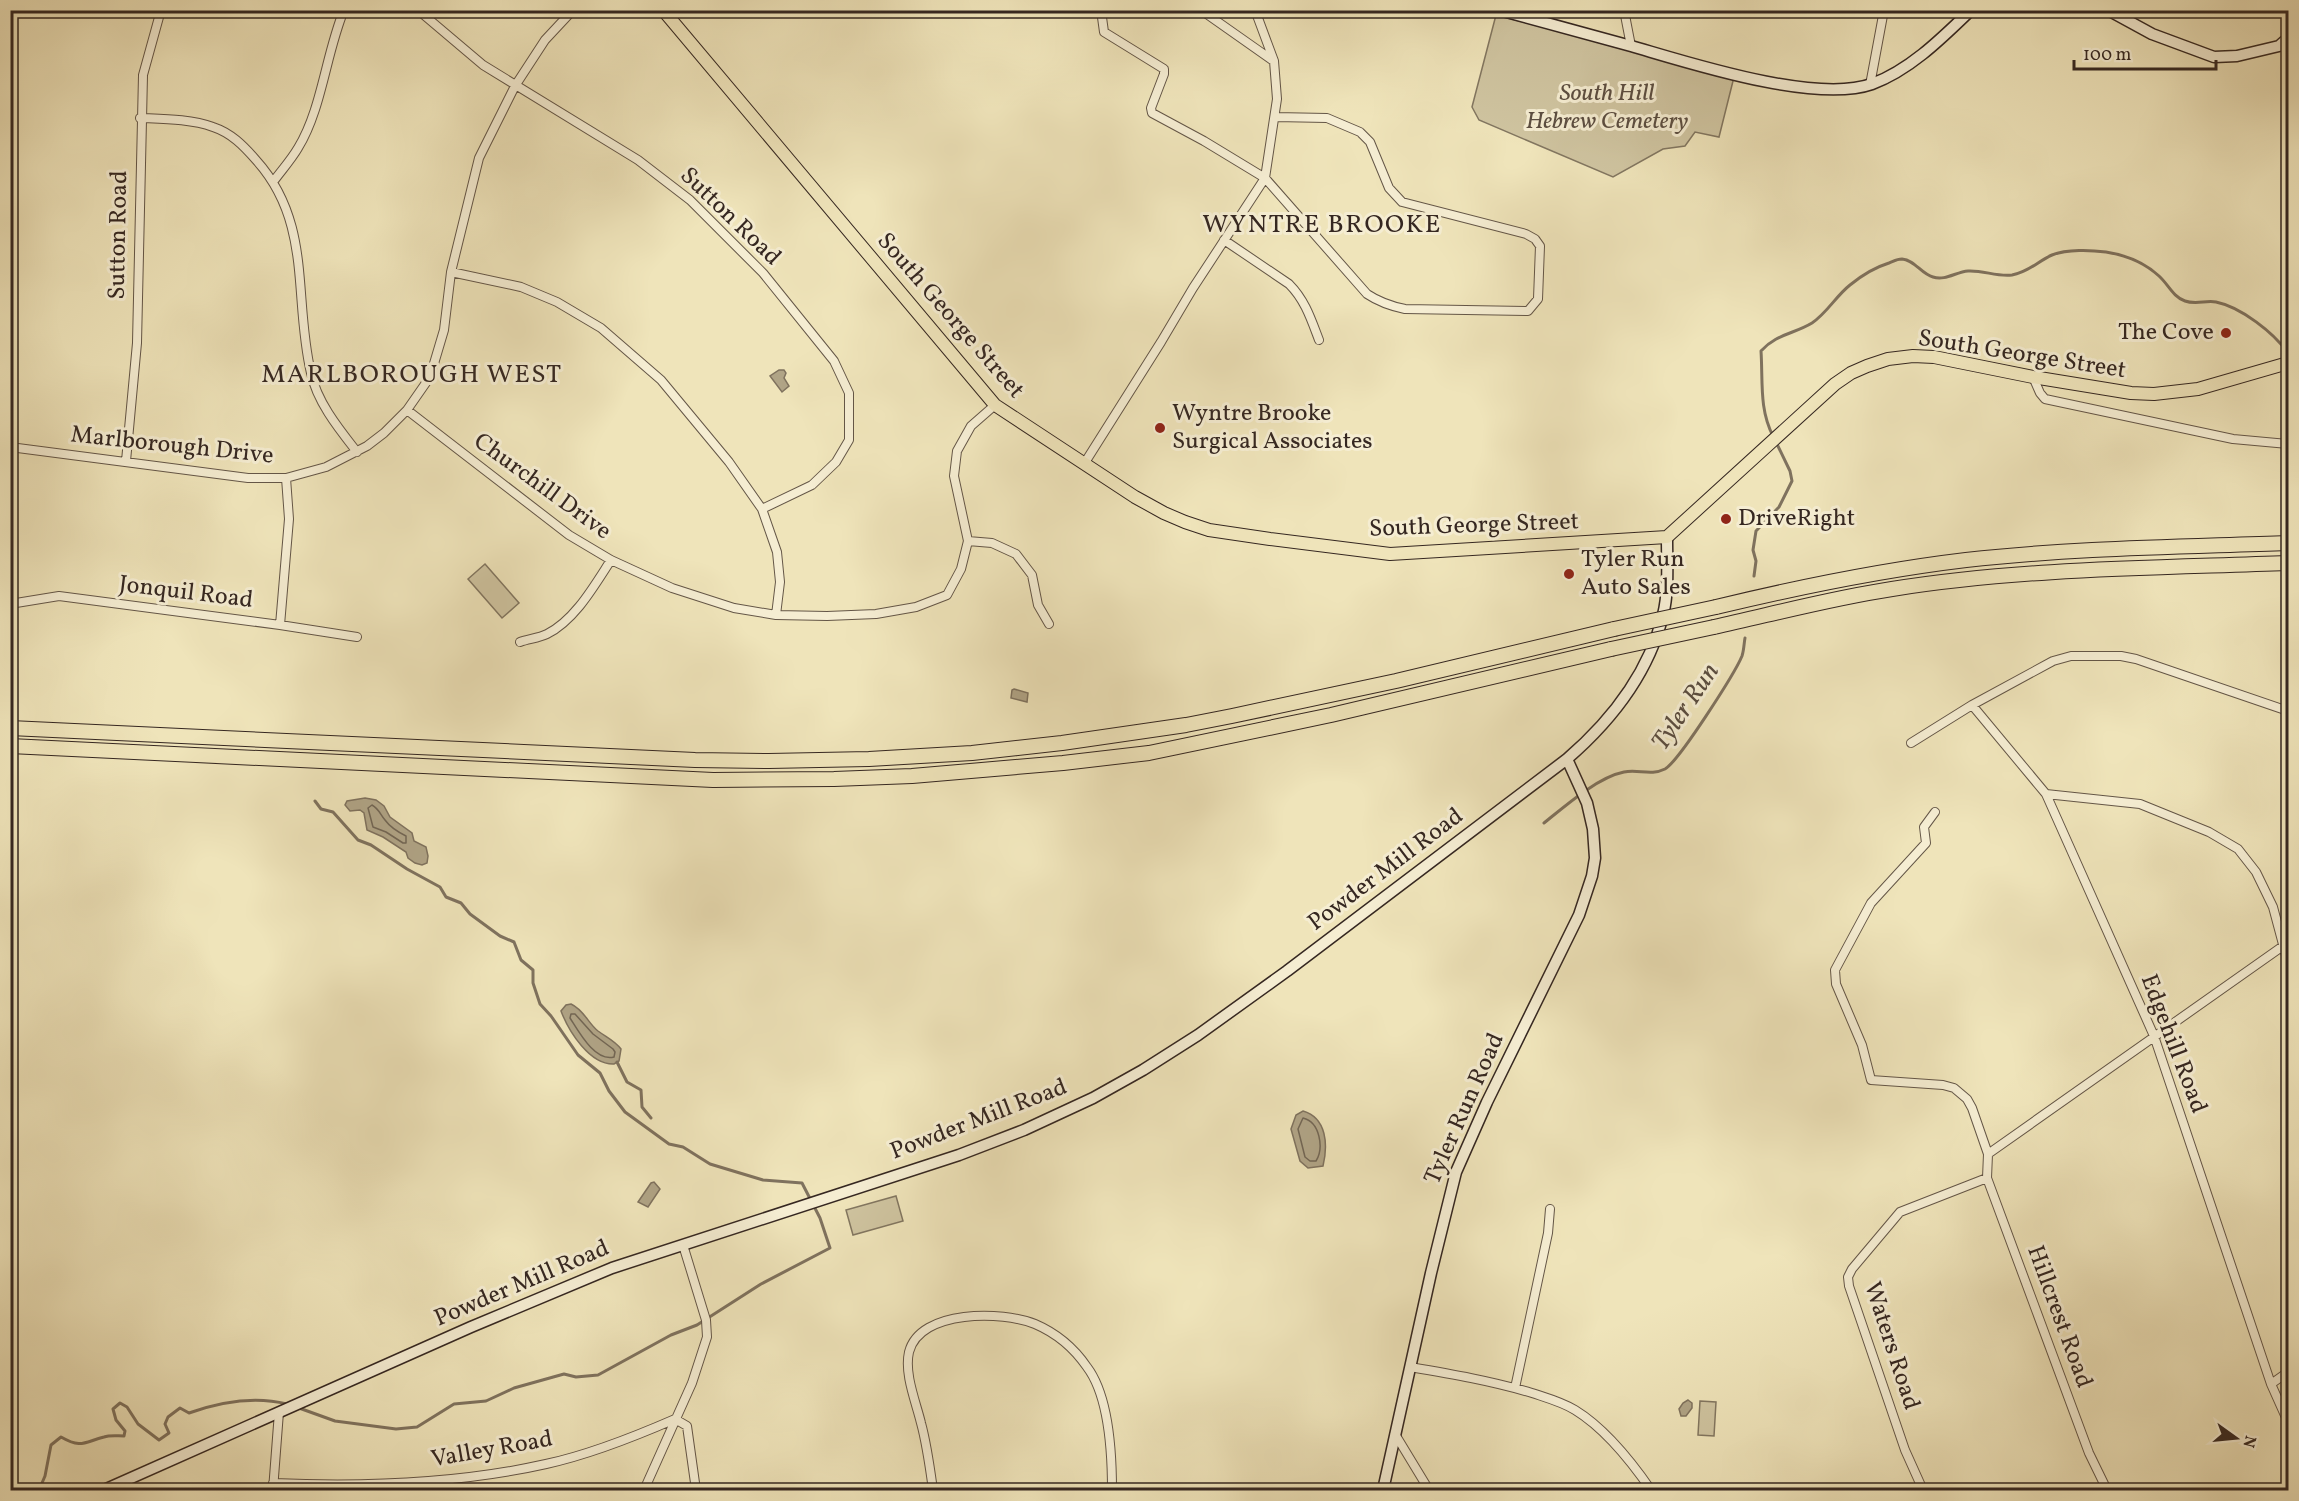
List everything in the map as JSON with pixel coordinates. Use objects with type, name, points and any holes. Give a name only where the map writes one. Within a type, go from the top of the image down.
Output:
[{"type":"highway","points":[[10,728],[695,760],[858,759],[972,753],[1062,743],[1198,723],[1396,681],[1784,591],[1872,574],[1968,560],[2062,553],[2289,543]]},
{"type":"highway","points":[[10,746],[712,780],[912,776],[1149,753],[1342,712],[1611,649],[1891,589],[2051,572],[2289,563]]},
{"type":"main road","name":"South George Street","points":[[663,10],[995,405],[1144,502],[1185,522],[1209,530],[1390,554],[1667,537],[1835,384],[1851,373],[1888,359],[1912,356],[1934,357],[2033,377],[2136,394],[2198,389],[2288,363]]},
{"type":"street","name":"Sutton Road","points":[[126,461],[137,343],[142,75],[160,10]]},
{"type":"street","points":[[273,182],[299,148],[311,118],[335,31],[344,10]]},
{"type":"street","name":"Sutton Road","points":[[418,10],[483,65],[638,160],[690,200],[763,273],[834,361],[849,393],[849,440],[837,462],[812,485],[762,509]]},
{"type":"street","name":"Marlborough Drive","points":[[10,447],[248,478],[286,478],[326,467],[357,452],[384,433],[407,410],[430,377],[444,330],[451,272],[479,158],[515,86],[545,40],[573,10]]},
{"type":"street","points":[[1101,10],[1104,32],[1164,69],[1151,108],[1152,113],[1265,178],[1367,294],[1386,305],[1405,309],[1528,311],[1538,299],[1539,246],[1535,239],[1526,234],[1402,202],[1389,188],[1370,142],[1360,132],[1327,118],[1275,117]]},
{"type":"street","points":[[1201,10],[1274,61]]},
{"type":"street","points":[[1084,464],[1265,178],[1278,99],[1274,61],[1255,10]]},
{"type":"street","points":[[1499,10],[1740,76],[1818,90],[1870,85],[1912,62],[1971,10]]},
{"type":"street","points":[[1624,10],[1631,46]]},
{"type":"street","points":[[1870,85],[1884,10]]},
{"type":"street","points":[[2108,10],[2152,34],[2214,57],[2237,56],[2279,46],[2289,38]]},
{"type":"street","points":[[140,118],[210,126],[230,134],[259,163],[273,182],[293,228],[299,264],[304,335],[311,375],[325,406],[357,452]]},
{"type":"street","points":[[1224,240],[1298,292],[1307,307],[1319,339]]},
{"type":"street","points":[[451,272],[521,287],[557,302],[601,328],[661,380],[729,462],[762,509],[777,552],[780,582],[776,615]]},
{"type":"street","points":[[2033,377],[2045,399],[2233,439],[2289,444]]},
{"type":"street","name":"Churchill Drive","points":[[407,410],[569,535],[611,561],[734,608],[776,615],[876,614],[916,607],[947,595],[961,569],[968,541],[954,476],[957,451],[972,426],[995,405]]},
{"type":"street","points":[[280,625],[289,519],[286,478]]},
{"type":"street","name":"Powder Mill Road","points":[[104,1491],[585,1278],[626,1262],[959,1155],[1024,1130],[1093,1098],[1143,1070],[1198,1035],[1287,972],[1587,742],[1626,696],[1654,645],[1666,597],[1667,537]]},
{"type":"street","points":[[968,541],[992,543],[1016,554],[1032,575],[1038,605],[1049,624]]},
{"type":"street","points":[[520,642],[547,634],[568,618],[611,561]]},
{"type":"street","name":"Jonquil Road","points":[[10,604],[59,596],[357,637]]},
{"type":"street","points":[[1911,743],[1972,705],[2053,661],[2072,656],[2136,658],[2289,711]]},
{"type":"street","name":"Edgehill Road","points":[[1972,705],[2046,794],[2154,1036],[2271,1384],[2289,1422]]},
{"type":"street","name":"Tyler Run Road","points":[[1383,1491],[1446,1205],[1456,1172],[1487,1102],[1579,915],[1592,876],[1595,858],[1593,829],[1585,799],[1567,759]]},
{"type":"street","points":[[2046,794],[2140,804],[2209,832],[2238,849],[2256,872],[2273,907],[2289,963]]},
{"type":"street","points":[[1935,812],[1924,827],[1926,843],[1871,903],[1860,921],[1836,970],[1836,984],[1862,1046],[1871,1080],[1922,1082],[1954,1088],[1967,1099],[1988,1154],[2283,946]]},
{"type":"street","name":"Hillcrest Road","points":[[1988,1154],[1987,1178],[2090,1454],[2107,1491]]},
{"type":"street","name":"Waters Road","points":[[1923,1491],[1905,1450],[1849,1287],[1848,1277],[1869,1247],[1880,1238],[1899,1212],[1987,1178]]},
{"type":"street","points":[[1515,1388],[1548,1233],[1550,1209]]},
{"type":"street","points":[[644,1491],[701,1361],[707,1337],[705,1316],[683,1245]]},
{"type":"street","points":[[933,1491],[927,1447],[908,1370],[910,1348],[920,1333],[942,1321],[965,1317],[1000,1316],[1026,1320],[1053,1334],[1074,1351],[1089,1369],[1101,1397],[1110,1445],[1112,1491]]},
{"type":"street","points":[[1410,1367],[1515,1388],[1554,1400],[1577,1411],[1597,1426],[1617,1446],[1651,1491]]},
{"type":"street","points":[[2271,1384],[2289,1372]]},
{"type":"street","points":[[273,1487],[282,1411]]},
{"type":"street","points":[[675,1419],[687,1426],[696,1491]]},
{"type":"street","name":"Valley Road","points":[[273,1487],[411,1483],[513,1470],[548,1464],[616,1442],[675,1419]]},
{"type":"street","points":[[1395,1434],[1429,1491]]},
{"type":"green space","name":"South Hill Hebrew Cemetery","points":[[1496,15],[1734,77],[1719,137],[1695,132],[1685,146],[1663,149],[1613,177],[1479,120],[1472,107]]},
{"type":"green space","points":[[485,564],[519,603],[502,618],[468,579]]},
{"type":"green space","points":[[896,1196],[903,1221],[853,1235],[846,1210]]},
{"type":"green space","points":[[1700,1401],[1716,1402],[1714,1436],[1698,1435]]},
{"type":"water","points":[[779,370],[784,370],[786,373],[784,378],[789,386],[782,392],[770,376]]},
{"type":"water","points":[[1014,689],[1028,693],[1027,702],[1011,698]]},
{"type":"water","points":[[365,798],[376,800],[384,806],[390,817],[412,833],[414,841],[426,847],[427,863],[422,865],[415,863],[408,858],[406,852],[367,830],[364,813],[360,810],[350,811],[345,805],[347,801]]},
{"type":"water","points":[[571,1004],[598,1031],[621,1049],[619,1061],[614,1064],[605,1063],[582,1046],[569,1028],[561,1011],[566,1005]]},
{"type":"water","points":[[1303,1111],[1317,1120],[1324,1133],[1323,1166],[1308,1168],[1300,1161],[1291,1129],[1296,1115]]},
{"type":"water","points":[[654,1182],[660,1189],[648,1207],[638,1202]]},
{"type":"water","points":[[1688,1400],[1692,1403],[1692,1408],[1686,1416],[1681,1416],[1679,1409]]},
{"type":"waterway","name":"Tyler Run","points":[[1773,436],[1764,405],[1761,351],[1773,341],[1812,323],[1859,278],[1899,259],[1911,262],[1929,275],[1942,278],[1968,271],[2012,275],[2052,255],[2065,252],[2086,250],[2113,253],[2147,267],[2185,301],[2216,302],[2236,309],[2266,329],[2288,353]]},
{"type":"waterway","name":"Tyler Run","points":[[1754,576],[1756,561],[1753,550],[1756,531],[1779,507],[1792,481],[1790,471],[1776,442]]},
{"type":"waterway","name":"Tyler Run","points":[[1544,823],[1582,793],[1603,780],[1624,772],[1660,771],[1672,763],[1729,680],[1742,656],[1745,638]]},
{"type":"waterway","points":[[299,1408],[335,1421],[396,1429],[417,1427],[454,1404],[486,1401],[514,1388],[564,1374],[576,1377],[598,1375],[671,1335],[697,1325],[761,1284],[830,1248],[820,1218],[802,1183],[763,1180],[710,1164],[683,1147],[669,1144],[625,1112],[609,1091],[600,1073],[578,1055],[540,1004],[533,983],[533,970],[521,960],[514,942],[500,936],[470,914],[461,903],[446,897],[440,887],[371,845],[358,840],[333,812],[321,809],[315,801]]},
{"type":"waterway","points":[[617,1062],[627,1082],[641,1090],[642,1107],[651,1118]]},
{"type":"waterway","points":[[39,1490],[45,1476],[51,1445],[61,1437],[79,1444],[106,1436],[124,1436],[125,1431],[116,1420],[113,1409],[120,1403],[127,1407],[138,1424],[159,1440],[169,1433],[165,1424],[168,1417],[180,1408],[189,1413],[213,1406],[250,1400],[287,1404]]},
{"type":"place","name":"The Cove","points":[[2226,333]]},
{"type":"place","name":"Wyntre Brooke Surgical Associates","points":[[1160,428]]},
{"type":"place","name":"DriveRight","points":[[1726,519]]},
{"type":"place","name":"Tyler Run Auto Sales","points":[[1569,574]]},
{"type":"district","name":"WYNTRE BROOKE","points":[[1322,225]]},
{"type":"district","name":"MARLBOROUGH WEST","points":[[412,375]]}]
